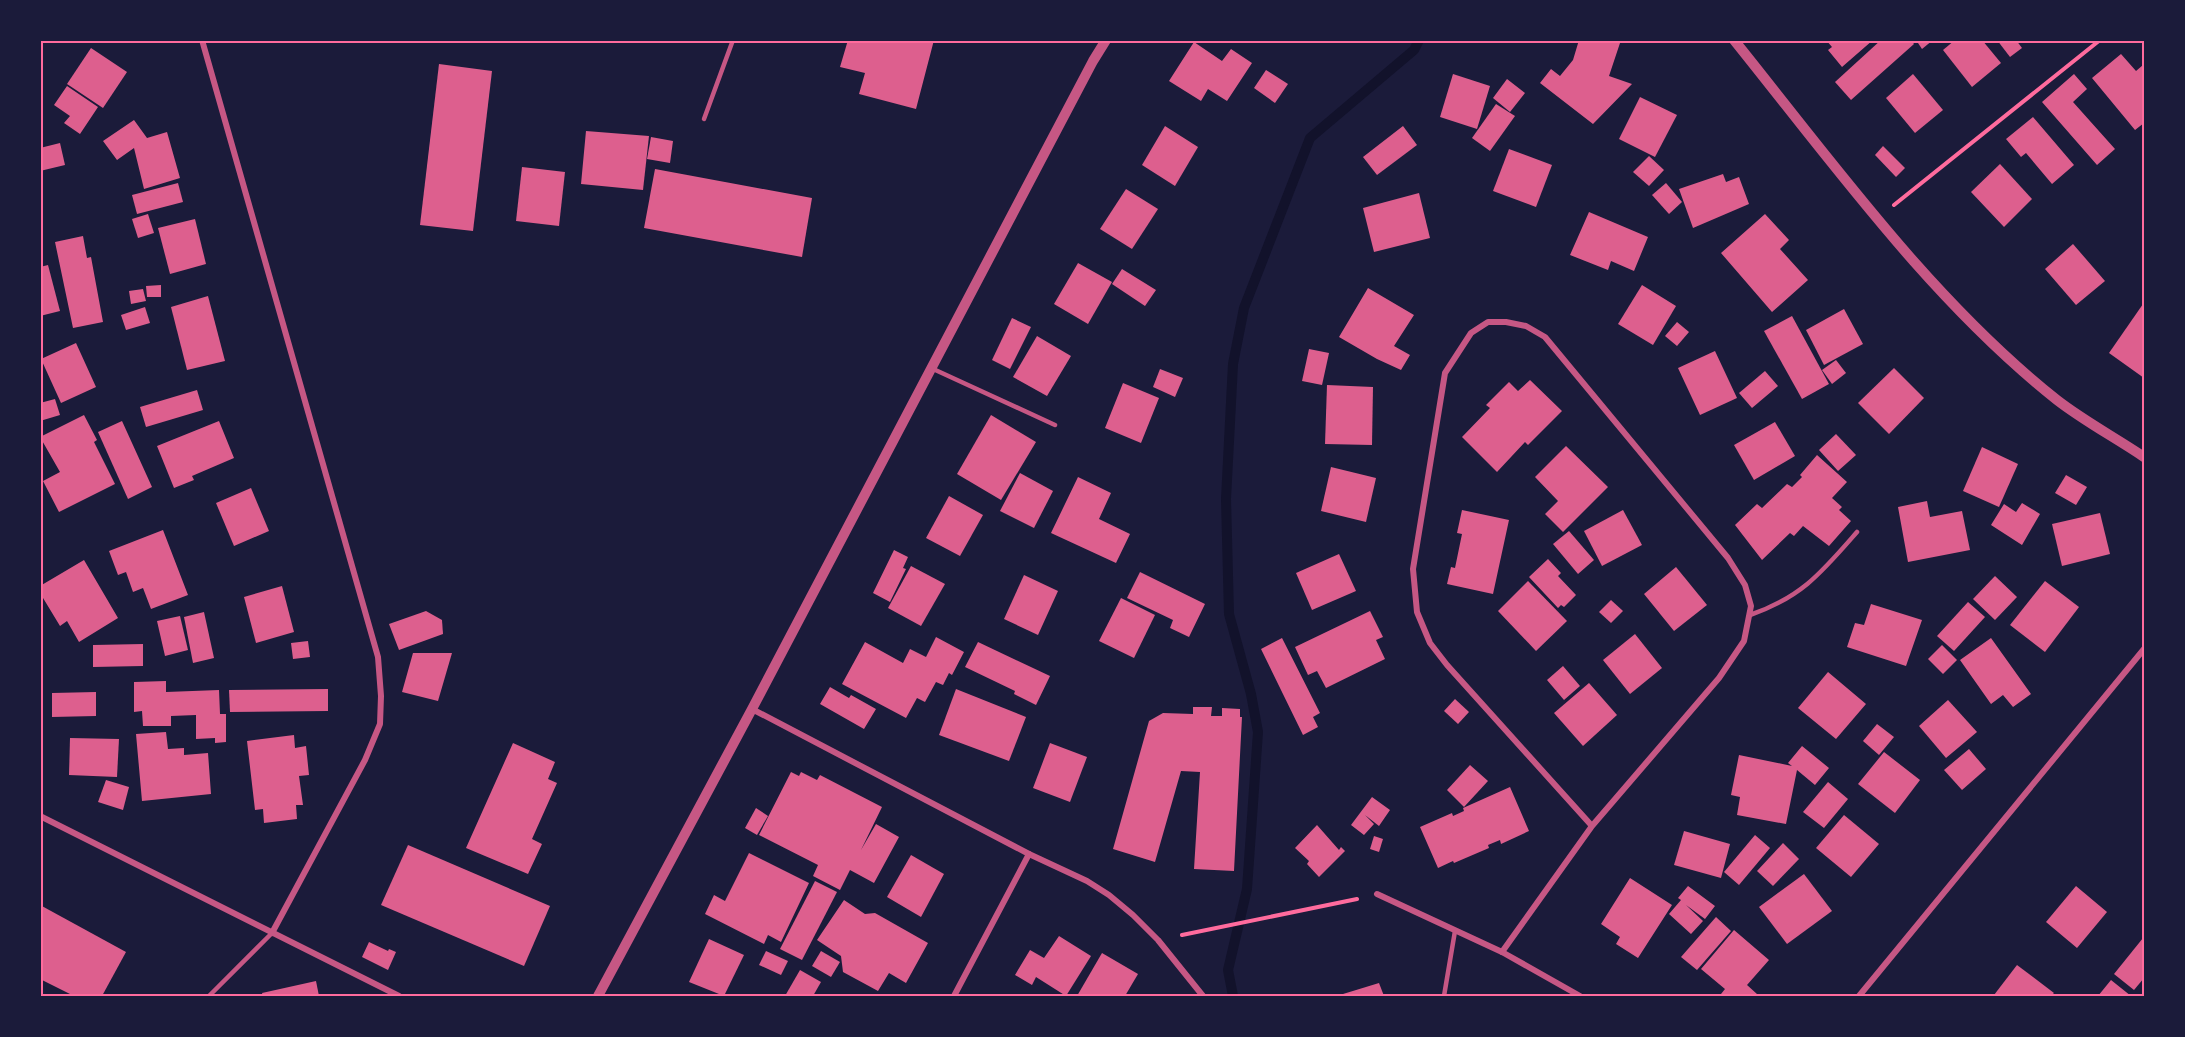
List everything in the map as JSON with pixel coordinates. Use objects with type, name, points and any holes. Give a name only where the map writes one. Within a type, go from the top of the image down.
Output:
[{"type":"street","points":[[202,40],[378,657],[381,686],[380,724],[365,760],[272,933]]},
{"type":"street","points":[[598,996],[1106,40]]},
{"type":"street","points":[[1734,40],[1878,219],[1952,303],[2004,354],[2057,401],[2145,457]]},
{"type":"street","points":[[1502,952],[1592,826],[1719,678],[1744,641],[1751,606],[1745,585],[1728,558],[1545,337],[1526,326],[1506,322],[1488,322],[1470,333],[1445,373],[1413,570],[1418,612],[1431,642],[1447,665],[1592,826]]},
{"type":"street","points":[[1859,996],[2145,649]]},
{"type":"street","points":[[752,710],[1029,854],[1087,881],[1109,895],[1133,915],[1158,940],[1203,996]]},
{"type":"street","points":[[40,816],[399,996]]},
{"type":"street","points":[[954,996],[1029,854]]},
{"type":"street","points":[[1377,894],[1502,952],[1580,996]]},
{"type":"lane","points":[[704,119],[733,40]]},
{"type":"lane","points":[[931,368],[1055,425]]},
{"type":"lane","points":[[1750,615],[1772,607],[1806,586],[1820,574],[1857,532]]},
{"type":"lane","points":[[1444,996],[1455,931]]},
{"type":"lane","points":[[208,996],[272,933]]},
{"type":"path","points":[[1878,219],[2100,40]]},
{"type":"path","points":[[1211,929],[1377,894]]},
{"type":"building","points":[[848,40],[934,40],[916,109],[859,94],[865,73],[840,67]]},
{"type":"building","points":[[1579,40],[1621,40],[1609,76],[1632,84],[1593,124],[1540,83],[1551,69],[1560,76],[1573,60]]},
{"type":"building","points":[[1826,40],[1873,40],[1842,67],[1828,50],[1832,47]]},
{"type":"building","points":[[1881,40],[1911,40],[1914,44],[1851,100],[1835,82]]},
{"type":"building","points":[[1916,40],[1933,40],[1922,49]]},
{"type":"building","points":[[1955,40],[1982,40],[2001,63],[1972,87],[1943,50]]},
{"type":"building","points":[[1997,40],[2016,40],[2022,48],[2010,57]]},
{"type":"building","points":[[1194,42],[1222,61],[1231,49],[1252,63],[1227,101],[1208,89],[1201,101],[1169,81]]},
{"type":"building","points":[[91,48],[127,72],[103,108],[67,84]]},
{"type":"building","points":[[2121,54],[2136,71],[2143,65],[2144,67],[2144,123],[2135,130],[2092,78]]},
{"type":"building","points":[[439,64],[492,71],[473,231],[420,225]]},
{"type":"building","points":[[1266,70],[1288,84],[1275,103],[1254,88]]},
{"type":"building","points":[[1453,74],[1490,86],[1477,129],[1440,117]]},
{"type":"building","points":[[1913,74],[1943,110],[1915,133],[1886,98]]},
{"type":"building","points":[[2074,74],[2087,89],[2073,102],[2115,149],[2097,165],[2042,102]]},
{"type":"building","points":[[1507,79],[1525,93],[1510,112],[1493,98]]},
{"type":"building","points":[[67,86],[98,107],[80,134],[64,123],[70,116],[54,105]]},
{"type":"building","points":[[1640,97],[1677,115],[1655,157],[1619,139]]},
{"type":"building","points":[[1496,104],[1515,116],[1490,151],[1472,138]]},
{"type":"building","points":[[2033,117],[2074,165],[2052,184],[2026,153],[2021,157],[2006,139]]},
{"type":"building","points":[[134,120],[147,138],[167,132],[180,178],[144,189],[134,148],[117,160],[103,141]]},
{"type":"building","points":[[1165,126],[1198,147],[1175,186],[1142,165]]},
{"type":"building","points":[[1403,126],[1417,145],[1377,175],[1363,157]]},
{"type":"building","points":[[586,131],[649,136],[643,190],[581,184]]},
{"type":"building","points":[[651,137],[673,141],[670,163],[647,159]]},
{"type":"building","points":[[60,143],[65,165],[40,171],[40,148]]},
{"type":"building","points":[[1883,146],[1905,168],[1896,177],[1875,155]]},
{"type":"building","points":[[1509,149],[1552,165],[1536,207],[1493,191]]},
{"type":"building","points":[[1649,156],[1664,170],[1649,186],[1633,172]]},
{"type":"building","points":[[2000,164],[2032,199],[2004,227],[1971,192]]},
{"type":"building","points":[[522,167],[565,172],[559,226],[516,221]]},
{"type":"building","points":[[655,169],[812,198],[802,257],[644,228]]},
{"type":"building","points":[[1723,174],[1726,182],[1739,177],[1749,204],[1693,228],[1679,189]]},
{"type":"building","points":[[178,183],[183,202],[137,214],[132,195]]},
{"type":"building","points":[[1666,183],[1682,202],[1669,214],[1652,195]]},
{"type":"building","points":[[1126,189],[1158,209],[1132,249],[1100,229]]},
{"type":"building","points":[[1419,193],[1430,238],[1374,252],[1363,208]]},
{"type":"building","points":[[1589,212],[1648,237],[1634,271],[1611,261],[1608,270],[1570,255]]},
{"type":"building","points":[[148,214],[154,233],[138,238],[132,219]]},
{"type":"building","points":[[1765,214],[1789,240],[1780,249],[1808,280],[1772,312],[1721,253]]},
{"type":"building","points":[[195,219],[206,264],[170,274],[158,228]]},
{"type":"building","points":[[83,236],[87,258],[91,257],[103,322],[73,328],[55,242]]},
{"type":"building","points":[[2073,244],[2105,281],[2076,305],[2045,269]]},
{"type":"building","points":[[1078,263],[1112,282],[1088,324],[1054,304]]},
{"type":"building","points":[[48,265],[60,311],[40,316],[40,267]]},
{"type":"building","points":[[1122,269],[1156,290],[1145,306],[1112,284]]},
{"type":"building","points":[[161,285],[161,297],[147,297],[146,286]]},
{"type":"building","points":[[1642,285],[1676,306],[1653,345],[1618,324]]},
{"type":"building","points":[[1368,288],[1414,315],[1394,346],[1410,355],[1401,370],[1339,337]]},
{"type":"building","points":[[143,289],[146,301],[131,304],[129,291]]},
{"type":"building","points":[[208,296],[225,361],[187,370],[171,307]]},
{"type":"building","points":[[2144,305],[2144,378],[2109,353]]},
{"type":"building","points":[[145,307],[150,323],[126,330],[121,315]]},
{"type":"building","points":[[1844,309],[1863,344],[1824,365],[1806,330]]},
{"type":"building","points":[[1792,316],[1829,384],[1802,399],[1764,331]]},
{"type":"building","points":[[1012,318],[1031,327],[1010,369],[992,360]]},
{"type":"building","points":[[1677,322],[1689,332],[1677,346],[1665,336]]},
{"type":"building","points":[[1037,336],[1071,356],[1047,396],[1013,377]]},
{"type":"building","points":[[76,343],[96,387],[61,403],[41,359]]},
{"type":"building","points":[[1309,349],[1329,353],[1322,385],[1302,381]]},
{"type":"building","points":[[1715,351],[1737,398],[1700,415],[1678,368]]},
{"type":"building","points":[[1836,360],[1846,373],[1832,384],[1822,370]]},
{"type":"building","points":[[1894,368],[1924,398],[1889,434],[1858,403]]},
{"type":"building","points":[[1160,369],[1183,378],[1175,397],[1153,387]]},
{"type":"building","points":[[1765,371],[1778,386],[1752,408],[1739,393]]},
{"type":"building","points":[[1530,380],[1562,411],[1528,445],[1525,442],[1497,472],[1462,437],[1490,408],[1486,405],[1509,382],[1518,391]]},
{"type":"building","points":[[1123,383],[1159,398],[1141,443],[1105,428]]},
{"type":"building","points":[[1327,385],[1373,387],[1372,445],[1325,444]]},
{"type":"building","points":[[197,390],[203,410],[146,427],[140,407]]},
{"type":"building","points":[[55,399],[60,415],[40,421],[40,403]]},
{"type":"building","points":[[84,415],[97,440],[94,442],[115,484],[59,512],[43,481],[60,472],[40,437]]},
{"type":"building","points":[[991,415],[1036,442],[1001,500],[957,474]]},
{"type":"building","points":[[122,421],[152,487],[128,499],[98,432]]},
{"type":"building","points":[[219,421],[234,458],[192,476],[194,480],[174,488],[157,446]]},
{"type":"building","points":[[1775,422],[1795,456],[1754,480],[1734,445]]},
{"type":"building","points":[[1836,434],[1856,455],[1838,471],[1819,450]]},
{"type":"building","points":[[1566,446],[1608,487],[1563,532],[1545,514],[1558,501],[1535,477]]},
{"type":"building","points":[[1982,447],[2018,464],[1999,507],[1963,491]]},
{"type":"building","points":[[1817,455],[1847,482],[1832,498],[1842,507],[1839,510],[1851,521],[1829,546],[1803,526],[1794,536],[1790,533],[1762,560],[1735,525],[1757,504],[1762,508],[1787,484],[1792,487]]},
{"type":"building","points":[[1331,467],[1376,478],[1366,522],[1321,511]]},
{"type":"building","points":[[1020,473],[1053,491],[1034,528],[1000,511]]},
{"type":"building","points":[[2066,475],[2087,487],[2076,505],[2055,493]]},
{"type":"building","points":[[1078,477],[1111,493],[1099,519],[1130,534],[1116,563],[1051,533]]},
{"type":"building","points":[[251,488],[269,531],[234,546],[216,503]]},
{"type":"building","points":[[949,496],[983,515],[960,556],[926,538]]},
{"type":"building","points":[[1927,501],[1930,517],[1962,511],[1970,550],[1908,562],[1898,507]]},
{"type":"building","points":[[2022,503],[2040,514],[2022,545],[1991,525],[2004,504],[2016,512]]},
{"type":"building","points":[[1462,510],[1509,520],[1493,594],[1447,584],[1451,567],[1455,568],[1462,534],[1457,533]]},
{"type":"building","points":[[1623,510],[1642,545],[1602,566],[1584,531]]},
{"type":"building","points":[[2100,513],[2110,554],[2062,566],[2052,524]]},
{"type":"building","points":[[163,530],[188,595],[151,609],[143,588],[133,592],[126,572],[118,575],[109,551]]},
{"type":"building","points":[[1569,531],[1594,560],[1578,574],[1553,544]]},
{"type":"building","points":[[894,550],[908,557],[903,568],[906,569],[890,602],[873,593]]},
{"type":"building","points":[[1339,554],[1356,591],[1312,610],[1296,573]]},
{"type":"building","points":[[1548,559],[1561,573],[1558,576],[1576,595],[1564,607],[1561,605],[1558,608],[1529,577]]},
{"type":"building","points":[[84,560],[118,618],[79,642],[67,621],[60,626],[40,593],[40,586]]},
{"type":"building","points":[[911,566],[945,584],[921,626],[888,608]]},
{"type":"building","points":[[1676,567],[1707,605],[1674,631],[1644,594]]},
{"type":"building","points":[[1140,572],[1205,604],[1189,637],[1170,628],[1173,620],[1127,598]]},
{"type":"building","points":[[1024,575],[1058,591],[1038,635],[1004,619]]},
{"type":"building","points":[[1995,576],[2017,597],[1995,620],[1973,599]]},
{"type":"building","points":[[1528,581],[1567,621],[1536,651],[1498,611]]},
{"type":"building","points":[[2045,581],[2079,607],[2045,652],[2010,625]]},
{"type":"building","points":[[282,586],[294,632],[256,643],[244,597]]},
{"type":"building","points":[[1121,598],[1155,615],[1134,658],[1099,641]]},
{"type":"building","points":[[1611,600],[1623,611],[1611,623],[1599,612]]},
{"type":"building","points":[[1968,602],[1985,617],[1954,651],[1937,636]]},
{"type":"building","points":[[1871,604],[1922,620],[1906,666],[1847,647],[1855,623],[1864,625]]},
{"type":"building","points":[[426,611],[442,620],[443,634],[399,650],[389,624]]},
{"type":"building","points":[[1370,611],[1383,637],[1376,640],[1385,659],[1326,688],[1317,671],[1308,675],[1295,647]]},
{"type":"building","points":[[204,612],[214,658],[193,663],[184,617]]},
{"type":"building","points":[[180,616],[188,650],[165,656],[157,621]]},
{"type":"building","points":[[1635,634],[1662,668],[1630,694],[1603,660]]},
{"type":"building","points":[[936,637],[964,652],[952,675],[949,673],[943,685],[936,682],[925,702],[917,698],[906,718],[842,684],[865,642],[903,663],[910,649],[926,657]]},
{"type":"building","points":[[1282,638],[1320,713],[1313,717],[1318,727],[1303,735],[1261,649]]},
{"type":"building","points":[[1991,638],[2031,694],[2013,707],[2003,695],[1991,704],[1960,660]]},
{"type":"building","points":[[308,641],[310,657],[293,659],[291,643]]},
{"type":"building","points":[[978,642],[1050,676],[1036,705],[1014,694],[1015,691],[965,667]]},
{"type":"building","points":[[143,644],[143,666],[93,667],[93,645]]},
{"type":"building","points":[[1942,645],[1957,660],[1943,674],[1928,659]]},
{"type":"building","points":[[413,653],[452,653],[438,701],[402,692]]},
{"type":"building","points":[[1563,666],[1580,686],[1564,700],[1547,680]]},
{"type":"building","points":[[1828,672],[1866,704],[1836,739],[1798,708]]},
{"type":"building","points":[[166,681],[166,692],[219,690],[220,714],[226,714],[226,742],[215,743],[215,738],[196,739],[196,715],[171,716],[171,726],[143,726],[142,711],[134,712],[134,682]]},
{"type":"building","points":[[1589,683],[1617,715],[1583,746],[1554,713]]},
{"type":"building","points":[[830,687],[849,698],[851,695],[876,709],[864,729],[820,704]]},
{"type":"building","points":[[328,689],[328,711],[230,712],[229,690]]},
{"type":"building","points":[[956,689],[1026,717],[1009,761],[939,735]]},
{"type":"building","points":[[96,692],[96,716],[52,717],[52,693]]},
{"type":"building","points":[[1455,699],[1469,712],[1458,724],[1444,711]]},
{"type":"building","points":[[1948,700],[1977,732],[1946,758],[1919,726]]},
{"type":"building","points":[[1193,707],[1212,707],[1211,716],[1222,716],[1222,708],[1240,709],[1240,717],[1242,717],[1234,871],[1194,869],[1200,772],[1181,771],[1155,862],[1113,849],[1149,721],[1163,713],[1193,714]]},
{"type":"building","points":[[1877,724],[1894,737],[1879,755],[1863,741]]},
{"type":"building","points":[[166,732],[168,749],[184,748],[184,755],[208,753],[211,794],[142,801],[136,734]]},
{"type":"building","points":[[294,735],[295,748],[306,746],[309,775],[299,776],[303,805],[296,805],[297,819],[264,823],[263,809],[255,810],[247,741]]},
{"type":"building","points":[[70,738],[119,739],[117,777],[69,775]]},
{"type":"building","points":[[513,743],[555,762],[548,779],[557,783],[532,839],[542,844],[528,874],[466,848]]},
{"type":"building","points":[[1050,743],[1087,757],[1070,802],[1033,788]]},
{"type":"building","points":[[1802,746],[1829,768],[1815,785],[1797,770],[1786,824],[1737,815],[1740,797],[1731,795],[1739,755],[1792,766],[1788,763]]},
{"type":"building","points":[[1969,749],[1986,769],[1962,790],[1944,770]]},
{"type":"building","points":[[1884,752],[1920,780],[1895,813],[1858,784]]},
{"type":"building","points":[[1470,765],[1488,781],[1464,807],[1447,790]]},
{"type":"building","points":[[791,772],[799,776],[801,772],[817,780],[820,775],[882,807],[861,850],[876,824],[899,837],[874,883],[850,870],[840,890],[813,876],[818,865],[759,835]]},
{"type":"building","points":[[106,780],[129,787],[123,810],[98,802]]},
{"type":"building","points":[[1828,782],[1848,799],[1824,828],[1803,812]]},
{"type":"building","points":[[1510,787],[1529,831],[1501,844],[1500,840],[1488,845],[1489,848],[1438,868],[1420,827],[1452,813],[1453,816],[1464,811],[1463,808]]},
{"type":"building","points":[[1372,797],[1390,810],[1379,826],[1365,815],[1374,824],[1364,835],[1351,825]]},
{"type":"building","points":[[756,808],[768,816],[757,835],[745,828]]},
{"type":"building","points":[[1844,815],[1879,844],[1851,877],[1816,848]]},
{"type":"building","points":[[1317,825],[1339,850],[1341,847],[1345,851],[1319,877],[1307,864],[1309,861],[1295,848]]},
{"type":"building","points":[[1684,831],[1730,844],[1721,878],[1674,865]]},
{"type":"building","points":[[1755,835],[1770,848],[1739,885],[1724,872]]},
{"type":"building","points":[[1374,836],[1383,839],[1379,852],[1370,849]]},
{"type":"building","points":[[1783,843],[1799,859],[1773,886],[1757,871]]},
{"type":"building","points":[[408,845],[550,906],[524,966],[381,905]]},
{"type":"building","points":[[749,853],[809,883],[781,942],[768,935],[764,944],[705,914],[714,895],[725,901]]},
{"type":"building","points":[[911,855],[944,874],[921,917],[887,897]]},
{"type":"building","points":[[1804,874],[1832,911],[1787,944],[1759,907]]},
{"type":"building","points":[[1630,878],[1672,905],[1638,958],[1616,944],[1620,937],[1601,924]]},
{"type":"building","points":[[815,881],[837,892],[802,960],[780,949]]},
{"type":"building","points":[[1688,886],[1715,906],[1705,919],[1686,905],[1703,921],[1691,934],[1669,914],[1681,900],[1678,898]]},
{"type":"building","points":[[2076,886],[2107,912],[2077,948],[2046,922]]},
{"type":"building","points":[[844,900],[865,914],[875,913],[928,943],[906,983],[889,973],[878,991],[843,972],[841,956],[817,940]]},
{"type":"building","points":[[40,905],[126,952],[102,996],[74,996],[40,979]]},
{"type":"building","points":[[1716,917],[1731,931],[1697,970],[1681,957]]},
{"type":"building","points":[[1734,930],[1769,960],[1747,985],[1757,994],[1755,996],[1724,996],[1721,994],[1725,989],[1701,969]]},
{"type":"building","points":[[1059,936],[1091,956],[1066,996],[1036,977],[1032,985],[1015,975],[1030,950],[1044,958]]},
{"type":"building","points":[[2143,938],[2144,978],[2134,990],[2114,974]]},
{"type":"building","points":[[709,939],[744,955],[724,996],[689,982]]},
{"type":"building","points":[[369,942],[388,951],[389,949],[396,952],[388,970],[362,957]]},
{"type":"building","points":[[766,951],[788,961],[781,975],[759,965]]},
{"type":"building","points":[[821,951],[840,962],[831,977],[812,966]]},
{"type":"building","points":[[1102,953],[1138,974],[1125,996],[1077,996]]},
{"type":"building","points":[[2017,965],[2054,993],[2051,996],[1994,995]]},
{"type":"building","points":[[800,970],[821,982],[813,996],[785,996]]},
{"type":"building","points":[[2111,980],[2131,996],[2098,996]]},
{"type":"building","points":[[316,981],[319,996],[263,996],[262,993]]},
{"type":"building","points":[[1379,983],[1384,996],[1344,996],[1343,994]]},
{"type":"waterway","points":[[1233,996],[1228,970],[1247,889],[1258,732],[1251,694],[1229,614],[1226,499],[1233,364],[1244,308],[1310,138],[1414,50],[1419,40]]}]
